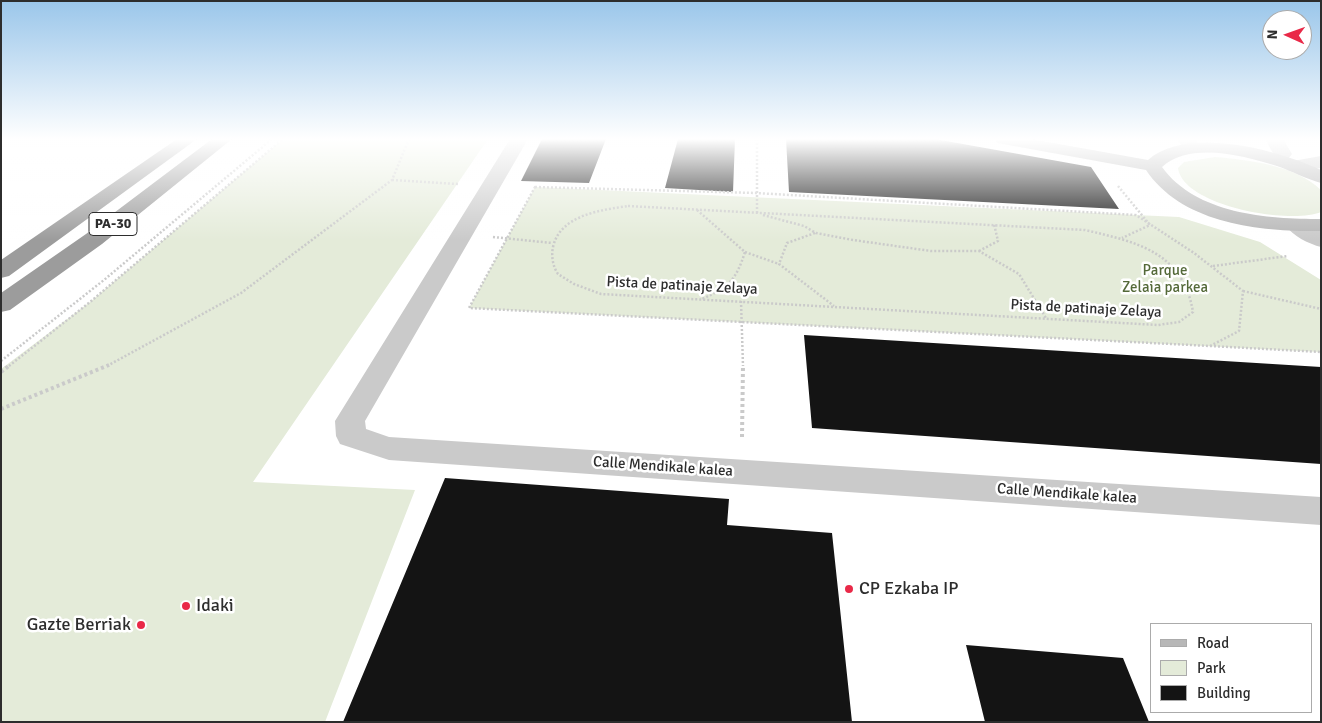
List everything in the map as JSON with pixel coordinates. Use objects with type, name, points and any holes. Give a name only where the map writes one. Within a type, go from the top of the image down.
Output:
[{"type":"highway","name":"PA-30","points":[[1,271],[140,173]]},
{"type":"highway","name":"PA-30","points":[[1,305],[94,239],[179,173]]},
{"type":"main road","points":[[1155,173],[1157,178],[1172,190],[1196,203],[1236,216],[1297,226],[1321,225]]},
{"type":"street","name":"Calle Mendikale kalea","points":[[498,173],[350,421],[350,436],[389,448],[1321,511]]},
{"type":"street","points":[[1297,226],[1321,240]]},
{"type":"path","points":[[1,361],[104,280],[232,173]]},
{"type":"path","points":[[1,372],[90,302],[243,173]]},
{"type":"path","points":[[1,409],[96,372],[241,293],[392,180],[395,173]]},
{"type":"path","points":[[756,173],[756,213],[804,226],[816,233],[900,248],[978,251],[1019,274],[1046,318]]},
{"type":"path","points":[[1113,179],[1150,225]]},
{"type":"path","points":[[392,180],[491,185]]},
{"type":"path","points":[[1321,309],[1243,292],[1212,266],[1136,215],[756,193],[535,187],[468,308],[1321,352]]},
{"type":"path","name":"Pista de patinaje Zelaya","points":[[628,206],[756,213],[1085,230],[1122,238],[1157,253],[1180,274],[1192,294],[1193,312],[1179,322],[1158,325],[601,294],[577,286],[556,273],[552,260],[552,243],[563,227],[606,209],[628,206]]},
{"type":"path","points":[[697,210],[745,252],[779,264],[835,307]]},
{"type":"path","points":[[978,251],[998,241],[994,224]]},
{"type":"path","points":[[1122,238],[1150,225]]},
{"type":"path","points":[[779,264],[787,243],[816,233]]},
{"type":"path","points":[[462,234],[552,243]]},
{"type":"path","points":[[701,299],[728,287],[739,270],[745,252]]},
{"type":"path","points":[[1212,266],[1296,254]]},
{"type":"path","points":[[1210,346],[1239,330],[1243,292]]},
{"type":"path","points":[[741,302],[743,322],[742,437]]},
{"type":"green space","points":[[243,173],[465,173],[253,482],[415,490],[325,722],[1,722],[1,369],[90,302]]},
{"type":"green space","points":[[1180,173],[1293,173],[1321,190],[1321,212],[1286,216],[1240,209],[1217,202],[1198,193],[1184,181]]},
{"type":"green space","name":"Parque Zelaia parkea","points":[[535,187],[1179,217],[1260,242],[1321,280],[1321,352],[469,308]]},
{"type":"building","points":[[525,173],[593,173],[589,183],[521,181]]},
{"type":"building","points":[[669,173],[734,173],[733,192],[665,188]]},
{"type":"building","points":[[788,173],[1095,173],[1119,209],[789,192]]},
{"type":"building","points":[[804,335],[1321,367],[1321,464],[812,428]]},
{"type":"building","points":[[445,478],[729,499],[727,525],[832,533],[852,722],[343,722]]},
{"type":"building","points":[[966,645],[1123,658],[1149,722],[985,722]]},
{"type":"place","name":"CP Ezkaba IP","points":[[849,589]]},
{"type":"place","name":"Idaki","points":[[186,606]]},
{"type":"place","name":"Gazte Berriak","points":[[141,625]]}]
